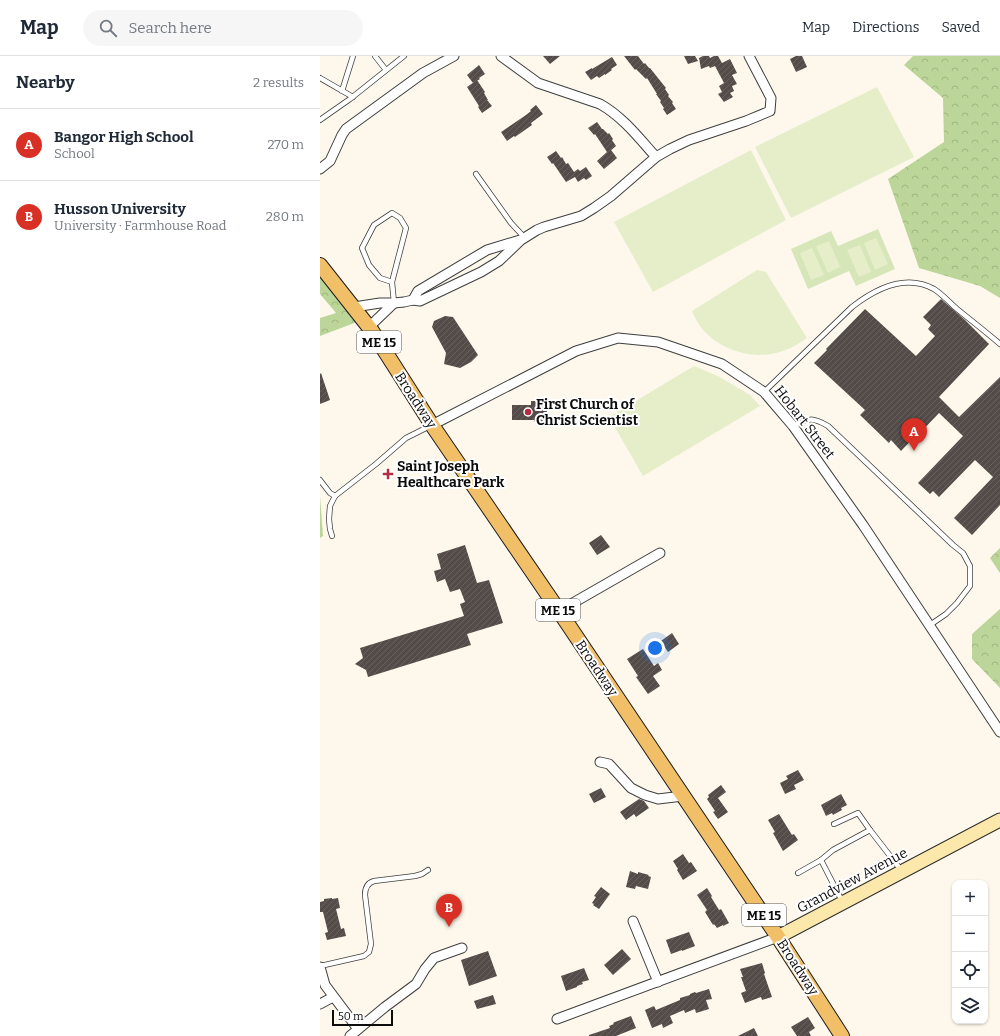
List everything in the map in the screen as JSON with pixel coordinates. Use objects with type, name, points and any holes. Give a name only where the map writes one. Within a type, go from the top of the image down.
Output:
[{"type":"main road","name":"Broadway","points":[[320,265],[369,327],[432,425],[778,937],[842,1036]]},
{"type":"street","points":[[320,169],[330,161],[346,129],[423,73],[454,56]]},
{"type":"street","points":[[500,56],[538,83],[606,107],[624,121],[656,157]]},
{"type":"street","points":[[413,300],[418,291],[487,250],[523,239],[544,227],[581,216],[611,196],[656,157],[670,148],[770,111],[771,98],[750,59],[759,56]]},
{"type":"street","points":[[354,307],[413,300],[420,301],[481,272],[499,261],[523,239]]},
{"type":"street","points":[[369,327],[394,303]]},
{"type":"street","name":"Hobart Street","points":[[432,425],[576,351],[618,338],[658,342],[722,364],[764,392],[793,426],[863,525],[1000,732]]},
{"type":"street","points":[[559,611],[660,553]]},
{"type":"street","points":[[600,762],[609,764],[630,788],[645,795],[658,799],[683,796]]},
{"type":"street","name":"Grandview Avenue","points":[[557,1019],[778,937],[1000,820]]},
{"type":"street","points":[[633,920],[658,982]]},
{"type":"street","points":[[350,1036],[416,984],[434,958],[462,948]]},
{"type":"street","points":[[320,966],[325,985],[333,998],[358,1029]]},
{"type":"street","points":[[320,1004],[333,998]]},
{"type":"lane","points":[[342,91],[353,56]]},
{"type":"lane","points":[[375,56],[386,70]]},
{"type":"lane","points":[[320,120],[353,97],[404,56]]},
{"type":"lane","points":[[320,78],[353,97]]},
{"type":"lane","points":[[476,174],[523,239]]},
{"type":"lane","points":[[392,282],[380,278],[376,274],[369,265],[362,248],[374,225],[392,213],[400,218],[406,228],[392,282],[394,303]]},
{"type":"lane","points":[[764,392],[852,307],[864,298],[897,283],[916,283],[934,289],[1000,344]]},
{"type":"lane","points":[[793,426],[806,420],[817,420],[828,426],[963,553],[970,566],[970,586],[958,603],[946,614],[930,625]]},
{"type":"lane","points":[[332,536],[329,519],[330,506],[335,496],[406,438],[432,425]]},
{"type":"lane","points":[[320,480],[335,496]]},
{"type":"lane","points":[[834,824],[858,813],[902,872]]},
{"type":"lane","points":[[798,873],[821,860],[833,850],[870,830]]},
{"type":"lane","points":[[821,860],[843,903]]},
{"type":"lane","points":[[320,966],[364,956],[369,952],[371,944],[364,895],[366,886],[370,882],[415,876],[428,870]]},
{"type":"green space","points":[[913,56],[1000,56],[1000,298],[980,286],[919,268],[888,179],[944,142],[943,98],[904,65]]},
{"type":"green space","points":[[877,87],[914,157],[791,218],[755,147]]},
{"type":"green space","points":[[751,150],[786,220],[653,292],[614,222]]},
{"type":"green space","points":[[878,229],[895,269],[856,286],[849,271],[808,289],[791,249],[831,231],[838,246]]},
{"type":"green space","points":[[876,238],[888,264],[875,270],[864,243]]},
{"type":"green space","points":[[829,241],[840,267],[828,273],[816,246]]},
{"type":"green space","points":[[860,245],[871,272],[859,277],[847,250]]},
{"type":"green space","points":[[812,248],[824,275],[811,280],[800,253]]},
{"type":"green space","points":[[757,270],[766,272],[807,338],[799,344],[772,354],[750,354],[729,349],[720,344],[703,330],[692,311]]},
{"type":"green space","points":[[320,276],[357,322],[320,336],[320,318],[336,313],[320,294]]},
{"type":"green space","points":[[694,366],[718,376],[750,395],[760,406],[643,476],[609,417]]},
{"type":"green space","points":[[320,496],[323,536],[320,538]]},
{"type":"green space","points":[[1000,548],[1000,573],[990,558]]},
{"type":"green space","points":[[1000,609],[1000,688],[972,659],[972,634]]},
{"type":"building","points":[[543,56],[560,56],[550,64]]},
{"type":"building","points":[[624,56],[638,56],[644,64],[645,63],[650,68],[666,88],[665,89],[669,95],[668,96],[676,109],[667,115],[660,102],[661,101],[647,78],[646,79],[636,69],[635,70]]},
{"type":"building","points":[[684,56],[695,56],[698,61],[688,64]]},
{"type":"building","points":[[709,56],[710,58],[718,56],[722,63],[730,59],[737,73],[732,75],[737,84],[732,86],[734,91],[730,93],[733,97],[724,102],[718,94],[722,92],[719,86],[724,83],[715,66],[710,68],[709,66],[701,69],[699,58]]},
{"type":"building","points":[[796,56],[802,56],[807,67],[796,72],[790,59]]},
{"type":"building","points":[[612,57],[617,65],[605,75],[599,78],[597,76],[591,80],[585,72]]},
{"type":"building","points":[[479,65],[485,74],[473,83],[467,75]]},
{"type":"building","points":[[477,80],[485,92],[484,93],[487,100],[492,106],[482,113],[467,87]]},
{"type":"building","points":[[536,105],[543,114],[531,123],[532,125],[507,141],[501,132],[526,115]]},
{"type":"building","points":[[597,122],[602,129],[608,134],[609,133],[616,146],[611,150],[617,158],[604,169],[597,161],[607,152],[595,134],[594,135],[588,128]]},
{"type":"building","points":[[556,151],[566,164],[568,163],[574,172],[578,169],[580,171],[586,167],[592,176],[586,180],[584,178],[578,182],[575,177],[566,182],[547,157]]},
{"type":"building","points":[[941,299],[989,344],[939,397],[959,417],[1000,377],[1000,505],[972,535],[954,518],[993,477],[975,460],[939,497],[933,491],[930,494],[918,483],[963,436],[939,413],[901,451],[891,440],[889,443],[860,415],[865,410],[814,363],[865,309],[916,356],[935,336],[928,329],[931,325],[923,317]]},
{"type":"building","points":[[445,316],[453,317],[478,355],[471,362],[460,368],[444,364],[446,353],[432,327],[434,321]]},
{"type":"building","points":[[321,373],[330,400],[320,404],[320,374]]},
{"type":"building","points":[[531,401],[547,401],[547,422],[535,422],[534,420],[512,420],[512,405],[531,405]]},
{"type":"building","points":[[601,535],[610,547],[597,555],[589,543]]},
{"type":"building","points":[[465,545],[477,583],[489,580],[503,623],[467,634],[471,645],[368,677],[366,670],[355,664],[363,658],[360,648],[464,616],[460,604],[465,602],[460,589],[450,592],[445,579],[437,582],[434,571],[441,569],[437,554]]},
{"type":"building","points":[[672,633],[679,644],[668,652],[661,641]]},
{"type":"building","points":[[643,649],[654,666],[658,663],[662,670],[653,676],[660,686],[648,694],[636,677],[638,676],[627,659]]},
{"type":"building","points":[[798,770],[804,780],[794,785],[796,789],[785,794],[780,783],[788,779],[786,776]]},
{"type":"building","points":[[721,785],[726,792],[718,798],[728,812],[718,819],[713,812],[715,811],[707,799],[709,797],[708,795]]},
{"type":"building","points":[[601,788],[606,797],[594,803],[589,794]]},
{"type":"building","points":[[841,794],[847,805],[833,815],[832,813],[826,816],[821,805]]},
{"type":"building","points":[[639,799],[644,801],[649,808],[636,817],[634,814],[626,820],[620,812]]},
{"type":"building","points":[[779,814],[792,835],[794,834],[798,840],[783,851],[768,820]]},
{"type":"building","points":[[683,854],[697,871],[683,880],[673,861]]},
{"type":"building","points":[[630,871],[638,874],[638,872],[649,875],[648,876],[651,877],[648,889],[636,886],[635,889],[626,887]]},
{"type":"building","points":[[601,887],[610,894],[599,909],[592,903],[596,897],[594,896]]},
{"type":"building","points":[[707,888],[719,910],[721,909],[729,923],[717,928],[714,924],[713,925],[705,912],[707,910],[697,895]]},
{"type":"building","points":[[338,898],[340,908],[336,909],[341,929],[344,928],[346,936],[327,940],[325,933],[328,932],[323,912],[320,912],[320,902],[324,901],[324,899]]},
{"type":"building","points":[[689,932],[695,946],[671,954],[666,940]]},
{"type":"building","points":[[622,949],[631,959],[613,975],[604,965]]},
{"type":"building","points":[[488,951],[497,976],[469,986],[461,960]]},
{"type":"building","points":[[762,963],[772,997],[762,1000],[761,997],[745,1003],[741,993],[746,991],[740,969]]},
{"type":"building","points":[[584,968],[589,980],[582,982],[583,984],[566,991],[561,976]]},
{"type":"building","points":[[709,989],[712,999],[706,1000],[709,1009],[696,1013],[695,1009],[685,1013],[684,1010],[670,1016],[673,1023],[663,1028],[662,1024],[652,1028],[645,1010],[654,1006],[656,1010],[695,992]]},
{"type":"building","points":[[493,995],[496,1004],[477,1009],[474,1001]]},
{"type":"building","points":[[631,1016],[636,1028],[616,1036],[589,1036],[610,1028],[609,1026],[614,1024],[613,1023]]},
{"type":"building","points":[[808,1017],[815,1028],[809,1032],[811,1036],[797,1036],[791,1027]]},
{"type":"building","points":[[754,1028],[758,1036],[738,1036]]},
{"type":"place","name":"First Church of Christ Scientist","points":[[528,412]]},
{"type":"place","name":"Bangor High School","points":[[914,451]]},
{"type":"place","name":"Saint Joseph Healthcare Park","points":[[388,474]]},
{"type":"place","name":"Husson University","points":[[449,927]]}]
